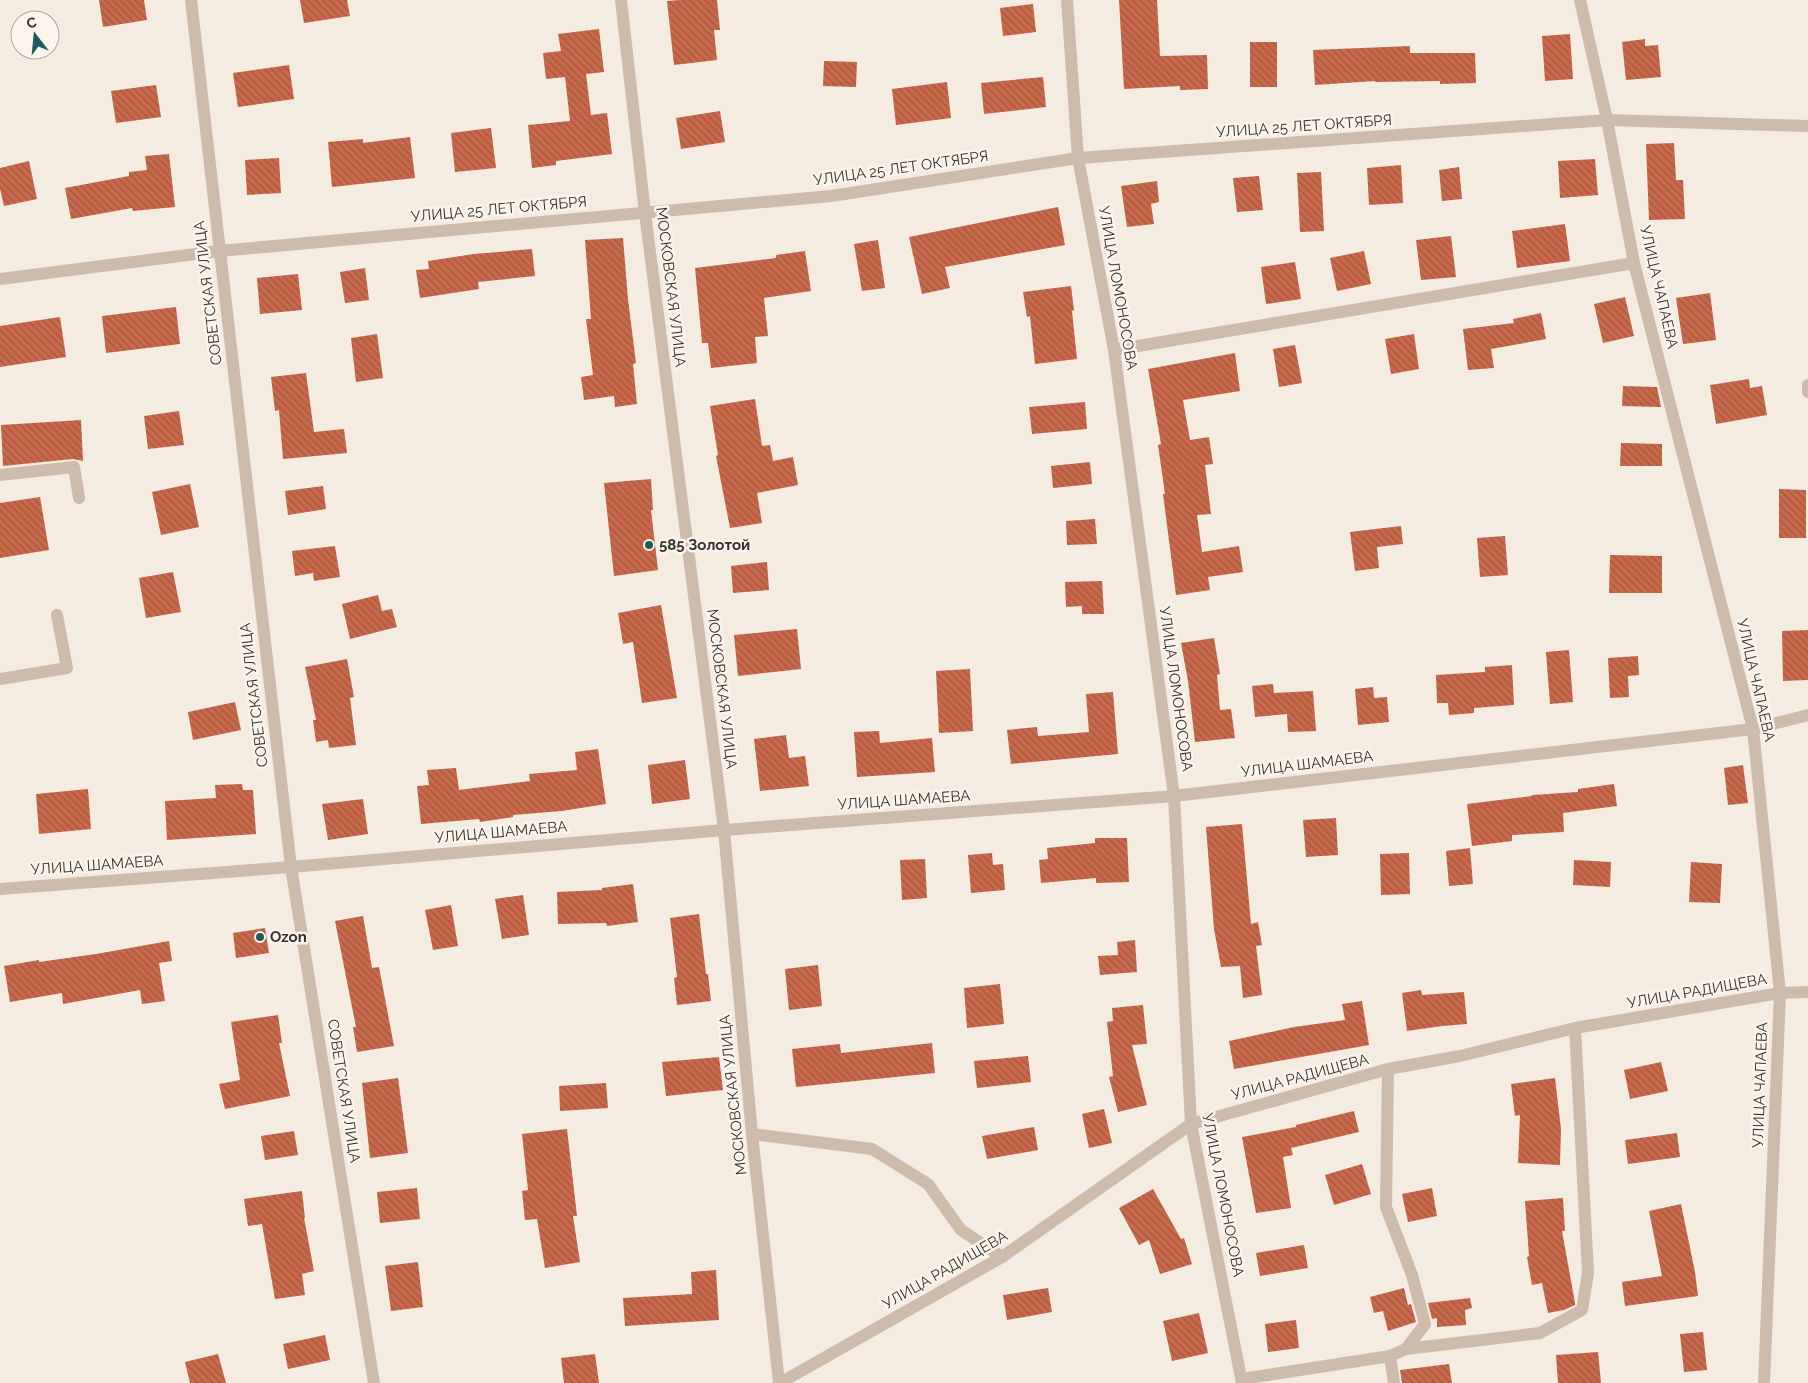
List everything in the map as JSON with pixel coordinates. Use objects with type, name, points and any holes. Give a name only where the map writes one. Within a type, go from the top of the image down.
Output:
[{"type":"street","name":"СОВЕТСКАЯ УЛИЦА","points":[[191,0],[291,867],[374,1383]]},
{"type":"street","name":"МОСКОВСКАЯ УЛИЦА","points":[[621,0],[724,830],[752,1134],[780,1383]]},
{"type":"street","name":"УЛИЦА ЛОМОНОСОВА","points":[[1067,0],[1078,158],[1114,350],[1174,796],[1191,1124],[1242,1381]]},
{"type":"street","name":"УЛИЦА ЧАПАЕВА","points":[[1580,0],[1607,120],[1634,263],[1753,729],[1780,993],[1764,1383]]},
{"type":"street","name":"УЛИЦА 25 ЛЕТ ОКТЯБРЯ","points":[[0,279],[219,250],[831,196],[1078,158],[1607,120],[1808,126]]},
{"type":"street","points":[[1114,350],[1634,263]]},
{"type":"street","points":[[1808,385],[1808,392]]},
{"type":"street","points":[[0,475],[74,467],[79,498]]},
{"type":"street","points":[[0,679],[67,668],[57,615]]},
{"type":"street","name":"УЛИЦА ШАМАЕВА","points":[[0,889],[291,867],[724,830],[1174,796],[1753,729],[1808,715]]},
{"type":"street","name":"УЛИЦА РАДИЩЕВА","points":[[780,1383],[1002,1257],[1191,1124],[1388,1069],[1460,1056],[1575,1028],[1780,993],[1808,992]]},
{"type":"street","points":[[1242,1381],[1390,1356],[1406,1349],[1540,1333],[1582,1310],[1588,1273],[1575,1028]]},
{"type":"street","points":[[1388,1069],[1386,1207],[1412,1275],[1426,1324],[1406,1349]]},
{"type":"street","points":[[752,1134],[872,1149],[928,1184],[961,1230],[1002,1257]]},
{"type":"street","points":[[1390,1356],[1394,1383]]},
{"type":"building","points":[[99,0],[144,0],[147,20],[103,27]]},
{"type":"building","points":[[300,0],[347,0],[350,16],[304,23]]},
{"type":"building","points":[[717,0],[720,30],[714,30],[717,60],[674,65],[667,1]]},
{"type":"building","points":[[1119,0],[1157,0],[1160,56],[1207,55],[1208,89],[1180,90],[1180,86],[1124,89]]},
{"type":"building","points":[[1033,4],[1036,32],[1003,36],[1000,8]]},
{"type":"building","points":[[599,29],[604,72],[586,74],[591,115],[607,113],[612,154],[556,161],[556,165],[532,168],[528,125],[570,121],[565,77],[546,79],[543,53],[561,51],[558,34]]},
{"type":"building","points":[[1570,34],[1573,79],[1545,81],[1542,36]]},
{"type":"building","points":[[1645,39],[1645,46],[1658,45],[1661,77],[1626,80],[1622,42]]},
{"type":"building","points":[[1250,42],[1277,42],[1277,87],[1250,87]]},
{"type":"building","points":[[1410,46],[1410,53],[1475,53],[1476,83],[1440,84],[1440,81],[1375,81],[1315,85],[1313,50]]},
{"type":"building","points":[[824,61],[857,62],[856,87],[823,86]]},
{"type":"building","points":[[289,65],[294,99],[238,107],[233,73]]},
{"type":"building","points":[[1043,77],[1046,107],[984,114],[981,83]]},
{"type":"building","points":[[947,82],[951,118],[896,125],[892,89]]},
{"type":"building","points":[[156,85],[161,117],[116,123],[111,91]]},
{"type":"building","points":[[720,111],[725,142],[681,149],[676,118]]},
{"type":"building","points":[[491,128],[496,168],[455,172],[451,133]]},
{"type":"building","points":[[410,137],[415,178],[332,187],[328,142],[363,139],[363,143]]},
{"type":"building","points":[[1674,143],[1676,180],[1683,180],[1685,219],[1649,220],[1646,144]]},
{"type":"building","points":[[169,154],[175,207],[133,211],[132,208],[71,219],[65,188],[129,176],[129,172],[147,170],[145,156]]},
{"type":"building","points":[[279,158],[281,193],[247,195],[245,160]]},
{"type":"building","points":[[1595,159],[1598,195],[1560,198],[1558,161]]},
{"type":"building","points":[[29,161],[37,199],[4,206],[0,189],[0,168]]},
{"type":"building","points":[[1401,165],[1403,203],[1369,205],[1367,168]]},
{"type":"building","points":[[1459,167],[1462,199],[1442,201],[1439,170]]},
{"type":"building","points":[[1321,172],[1324,231],[1300,232],[1297,173]]},
{"type":"building","points":[[1259,176],[1263,210],[1237,212],[1233,178]]},
{"type":"building","points":[[1157,181],[1159,202],[1151,204],[1154,224],[1127,227],[1121,186]]},
{"type":"building","points":[[1058,207],[1065,245],[945,267],[950,288],[922,294],[909,237]]},
{"type":"building","points":[[1565,224],[1570,261],[1517,268],[1512,231]]},
{"type":"building","points":[[1451,236],[1456,277],[1421,280],[1416,240]]},
{"type":"building","points":[[623,238],[636,363],[633,364],[637,404],[615,407],[614,396],[584,400],[581,377],[593,375],[586,319],[591,319],[585,240]]},
{"type":"building","points":[[878,240],[885,288],[862,291],[854,244]]},
{"type":"building","points":[[532,249],[535,276],[478,282],[479,289],[420,298],[416,270],[429,269],[428,261],[474,254]]},
{"type":"building","points":[[805,251],[811,291],[764,298],[768,336],[755,337],[757,363],[711,368],[708,343],[702,343],[695,268],[776,258],[776,255]]},
{"type":"building","points":[[1364,251],[1371,284],[1337,291],[1330,258]]},
{"type":"building","points":[[1295,262],[1301,299],[1266,304],[1261,267]]},
{"type":"building","points":[[365,268],[369,300],[345,303],[340,272]]},
{"type":"building","points":[[298,274],[302,310],[260,314],[257,278]]},
{"type":"building","points":[[1071,286],[1077,359],[1035,364],[1030,316],[1027,317],[1023,292]]},
{"type":"building","points":[[1710,293],[1716,340],[1683,344],[1676,298]]},
{"type":"building","points":[[1625,297],[1634,336],[1603,343],[1594,304]]},
{"type":"building","points":[[176,307],[180,344],[106,353],[102,316]]},
{"type":"building","points":[[1541,313],[1546,339],[1491,349],[1494,368],[1468,370],[1463,329],[1514,323],[1513,319]]},
{"type":"building","points":[[60,317],[66,357],[0,367],[0,326]]},
{"type":"building","points":[[377,334],[383,378],[356,382],[351,338]]},
{"type":"building","points":[[1414,334],[1419,369],[1391,374],[1385,339]]},
{"type":"building","points":[[1295,345],[1302,383],[1279,387],[1273,349]]},
{"type":"building","points":[[1235,353],[1240,391],[1183,400],[1190,440],[1209,437],[1213,464],[1205,465],[1211,514],[1197,515],[1202,552],[1239,546],[1243,572],[1208,577],[1210,590],[1176,595],[1158,445],[1161,444],[1148,369]]},
{"type":"building","points":[[306,373],[314,432],[344,429],[347,453],[283,459],[279,410],[275,411],[271,377]]},
{"type":"building","points":[[1749,379],[1750,388],[1762,386],[1767,415],[1716,424],[1710,385]]},
{"type":"building","points":[[1623,386],[1657,387],[1661,407],[1622,406]]},
{"type":"building","points":[[755,399],[762,446],[770,445],[773,461],[793,457],[798,485],[757,493],[762,523],[730,528],[716,456],[718,455],[710,406]]},
{"type":"building","points":[[1085,402],[1087,429],[1032,434],[1029,407]]},
{"type":"building","points":[[179,411],[184,445],[148,449],[144,416]]},
{"type":"building","points":[[81,420],[83,461],[73,459],[3,466],[1,425]]},
{"type":"building","points":[[1621,443],[1662,444],[1662,466],[1620,466]]},
{"type":"building","points":[[1090,462],[1092,484],[1053,488],[1051,466]]},
{"type":"building","points":[[651,479],[653,510],[651,510],[658,570],[614,576],[604,483]]},
{"type":"building","points":[[190,484],[199,527],[161,535],[152,492]]},
{"type":"building","points":[[323,486],[326,509],[288,515],[285,491]]},
{"type":"building","points":[[1779,489],[1806,490],[1806,538],[1779,538]]},
{"type":"building","points":[[40,497],[49,550],[0,558],[0,503]]},
{"type":"building","points":[[1095,519],[1097,544],[1067,545],[1066,521]]},
{"type":"building","points":[[1401,526],[1403,544],[1377,547],[1379,568],[1355,571],[1350,532]]},
{"type":"building","points":[[1505,536],[1508,575],[1480,577],[1477,538]]},
{"type":"building","points":[[335,546],[340,577],[314,581],[313,573],[295,576],[292,551]]},
{"type":"building","points":[[1610,555],[1662,556],[1662,593],[1609,593]]},
{"type":"building","points":[[767,562],[769,590],[733,593],[731,566]]},
{"type":"building","points":[[173,572],[181,612],[146,618],[139,578]]},
{"type":"building","points":[[1102,581],[1104,614],[1082,614],[1082,606],[1066,607],[1065,582]]},
{"type":"building","points":[[378,595],[382,611],[392,609],[397,627],[350,639],[342,604]]},
{"type":"building","points":[[661,605],[677,698],[642,703],[633,642],[623,644],[618,613]]},
{"type":"building","points":[[797,629],[801,669],[738,676],[734,635]]},
{"type":"building","points":[[1808,630],[1808,680],[1783,681],[1782,631]]},
{"type":"building","points":[[1214,638],[1220,674],[1217,675],[1220,710],[1231,709],[1235,738],[1195,742],[1188,681],[1181,643]]},
{"type":"building","points":[[1569,650],[1573,702],[1550,704],[1546,652]]},
{"type":"building","points":[[1638,656],[1639,675],[1628,676],[1629,697],[1610,698],[1608,658]]},
{"type":"building","points":[[347,659],[354,697],[350,698],[356,745],[329,748],[328,740],[316,742],[313,720],[316,720],[305,667]]},
{"type":"building","points":[[1512,665],[1514,705],[1474,708],[1474,713],[1449,715],[1448,703],[1437,703],[1436,675],[1485,672],[1485,667]]},
{"type":"building","points":[[970,669],[973,731],[939,733],[936,671]]},
{"type":"building","points":[[1273,684],[1274,693],[1313,691],[1316,731],[1288,732],[1287,714],[1255,717],[1252,686]]},
{"type":"building","points":[[1373,687],[1374,698],[1387,697],[1389,722],[1358,725],[1355,689]]},
{"type":"building","points":[[1113,692],[1118,754],[1011,764],[1007,730],[1037,727],[1038,736],[1089,732],[1086,694]]},
{"type":"building","points":[[235,702],[241,730],[193,740],[188,712]]},
{"type":"building","points":[[879,731],[880,743],[932,738],[935,772],[857,777],[854,732]]},
{"type":"building","points":[[786,735],[789,758],[805,756],[809,786],[760,791],[754,739]]},
{"type":"building","points":[[598,749],[606,804],[562,811],[513,815],[513,817],[480,822],[479,819],[421,824],[417,786],[429,785],[427,770],[456,768],[459,790],[530,781],[529,774],[577,770],[575,752]]},
{"type":"building","points":[[685,760],[690,799],[652,804],[648,765]]},
{"type":"building","points":[[1743,765],[1748,803],[1728,805],[1724,768]]},
{"type":"building","points":[[242,784],[243,790],[253,790],[256,834],[167,840],[165,801],[216,798],[215,785]]},
{"type":"building","points":[[1614,784],[1617,806],[1563,813],[1564,832],[1512,835],[1512,841],[1472,846],[1467,804],[1532,795],[1578,792],[1578,789]]},
{"type":"building","points":[[88,789],[91,829],[39,834],[36,794]]},
{"type":"building","points":[[363,799],[368,834],[328,840],[322,804]]},
{"type":"building","points":[[1336,818],[1338,855],[1306,857],[1303,820]]},
{"type":"building","points":[[1242,824],[1251,924],[1258,922],[1262,945],[1256,946],[1262,995],[1243,998],[1240,966],[1221,967],[1214,929],[1206,827]]},
{"type":"building","points":[[1095,838],[1127,838],[1129,882],[1096,883],[1096,878],[1041,883],[1039,860],[1048,859],[1047,848],[1095,843]]},
{"type":"building","points":[[1470,848],[1473,884],[1449,886],[1446,851]]},
{"type":"building","points":[[992,853],[993,865],[1003,864],[1005,890],[971,893],[968,855]]},
{"type":"building","points":[[1409,853],[1410,894],[1381,895],[1380,854]]},
{"type":"building","points":[[925,859],[927,898],[902,900],[900,860]]},
{"type":"building","points":[[1574,860],[1611,862],[1610,887],[1573,885]]},
{"type":"building","points":[[1691,862],[1722,864],[1720,903],[1689,902]]},
{"type":"building","points":[[633,884],[638,922],[607,926],[606,923],[558,924],[557,892],[602,890],[602,888]]},
{"type":"building","points":[[523,895],[529,935],[502,939],[495,899]]},
{"type":"building","points":[[451,905],[458,946],[433,950],[425,910]]},
{"type":"building","points":[[699,914],[711,1001],[677,1005],[674,978],[677,977],[670,918]]},
{"type":"building","points":[[363,916],[372,968],[379,967],[394,1046],[357,1052],[353,1027],[356,1027],[335,921]]},
{"type":"building","points":[[265,928],[269,953],[236,958],[233,933]]},
{"type":"building","points":[[1135,940],[1137,972],[1100,975],[1098,956],[1118,955],[1117,942]]},
{"type":"building","points":[[169,941],[172,961],[159,963],[165,1001],[142,1004],[140,990],[63,1004],[62,993],[10,1002],[4,966],[96,954]]},
{"type":"building","points":[[818,965],[822,1006],[789,1010],[785,969]]},
{"type":"building","points":[[1000,984],[1004,1024],[967,1028],[964,988]]},
{"type":"building","points":[[1421,990],[1422,995],[1464,992],[1467,1024],[1407,1031],[1402,993]]},
{"type":"building","points":[[1362,1001],[1369,1045],[1234,1069],[1229,1041],[1294,1027],[1345,1020],[1342,1004]]},
{"type":"building","points":[[1143,1005],[1147,1044],[1132,1045],[1147,1105],[1118,1112],[1109,1077],[1113,1076],[1107,1022],[1113,1021],[1112,1008]]},
{"type":"building","points":[[278,1015],[282,1043],[279,1043],[290,1096],[225,1109],[219,1084],[240,1080],[231,1022]]},
{"type":"building","points":[[932,1043],[935,1073],[796,1087],[792,1049],[840,1044],[841,1053]]},
{"type":"building","points":[[1028,1056],[1031,1082],[977,1088],[974,1061]]},
{"type":"building","points":[[719,1057],[723,1090],[666,1096],[662,1062]]},
{"type":"building","points":[[1661,1062],[1668,1091],[1630,1099],[1624,1070]]},
{"type":"building","points":[[398,1078],[408,1153],[370,1158],[362,1083]]},
{"type":"building","points":[[1555,1078],[1561,1129],[1560,1165],[1518,1163],[1520,1115],[1515,1116],[1511,1084]]},
{"type":"building","points":[[606,1083],[608,1108],[560,1111],[559,1086]]},
{"type":"building","points":[[1104,1109],[1112,1143],[1089,1148],[1082,1114]]},
{"type":"building","points":[[1354,1111],[1359,1132],[1291,1148],[1293,1155],[1283,1157],[1291,1208],[1256,1213],[1242,1137],[1296,1127],[1296,1125]]},
{"type":"building","points":[[1034,1127],[1038,1150],[987,1159],[982,1136]]},
{"type":"building","points":[[567,1129],[577,1216],[573,1216],[580,1262],[545,1268],[537,1219],[525,1220],[522,1191],[528,1190],[522,1134]]},
{"type":"building","points":[[294,1131],[298,1155],[265,1160],[261,1136]]},
{"type":"building","points":[[1677,1133],[1680,1157],[1628,1164],[1625,1140]]},
{"type":"building","points":[[1362,1164],[1371,1194],[1334,1205],[1325,1175]]},
{"type":"building","points":[[417,1188],[420,1219],[380,1223],[377,1192]]},
{"type":"building","points":[[1432,1188],[1437,1216],[1408,1222],[1402,1194]]},
{"type":"building","points":[[1153,1189],[1181,1239],[1184,1238],[1192,1264],[1160,1274],[1149,1240],[1139,1245],[1119,1208]]},
{"type":"building","points":[[302,1191],[304,1218],[314,1271],[302,1274],[305,1295],[275,1299],[262,1224],[248,1226],[244,1199]]},
{"type":"building","points":[[1563,1198],[1565,1231],[1562,1231],[1575,1305],[1564,1310],[1548,1313],[1542,1283],[1532,1285],[1527,1257],[1529,1256],[1525,1201]]},
{"type":"building","points":[[1681,1204],[1698,1296],[1625,1306],[1622,1282],[1662,1276],[1649,1211]]},
{"type":"building","points":[[1304,1245],[1308,1268],[1260,1276],[1256,1253]]},
{"type":"building","points":[[418,1262],[423,1307],[391,1311],[385,1266]]},
{"type":"building","points":[[716,1270],[719,1320],[625,1326],[623,1298],[692,1294],[691,1272]]},
{"type":"building","points":[[1048,1288],[1052,1312],[1007,1320],[1003,1295]]},
{"type":"building","points":[[1404,1288],[1408,1305],[1411,1304],[1416,1322],[1388,1331],[1383,1311],[1374,1313],[1370,1297]]},
{"type":"building","points":[[1470,1298],[1472,1308],[1465,1310],[1466,1325],[1437,1327],[1437,1318],[1432,1319],[1428,1303]]},
{"type":"building","points":[[1199,1313],[1208,1353],[1172,1361],[1163,1321]]},
{"type":"building","points":[[1296,1320],[1299,1348],[1268,1352],[1265,1324]]},
{"type":"building","points":[[1703,1332],[1707,1370],[1684,1372],[1680,1334]]},
{"type":"building","points":[[325,1335],[330,1360],[288,1369],[283,1344]]},
{"type":"building","points":[[1598,1352],[1601,1383],[1558,1383],[1556,1355]]},
{"type":"building","points":[[218,1354],[226,1383],[190,1383],[185,1362]]},
{"type":"building","points":[[595,1354],[599,1383],[564,1383],[561,1358]]},
{"type":"building","points":[[1449,1364],[1452,1383],[1402,1383],[1400,1370]]},
{"type":"place","name":"585 Золотой","points":[[649,545]]},
{"type":"place","name":"Ozon","points":[[260,937]]}]
